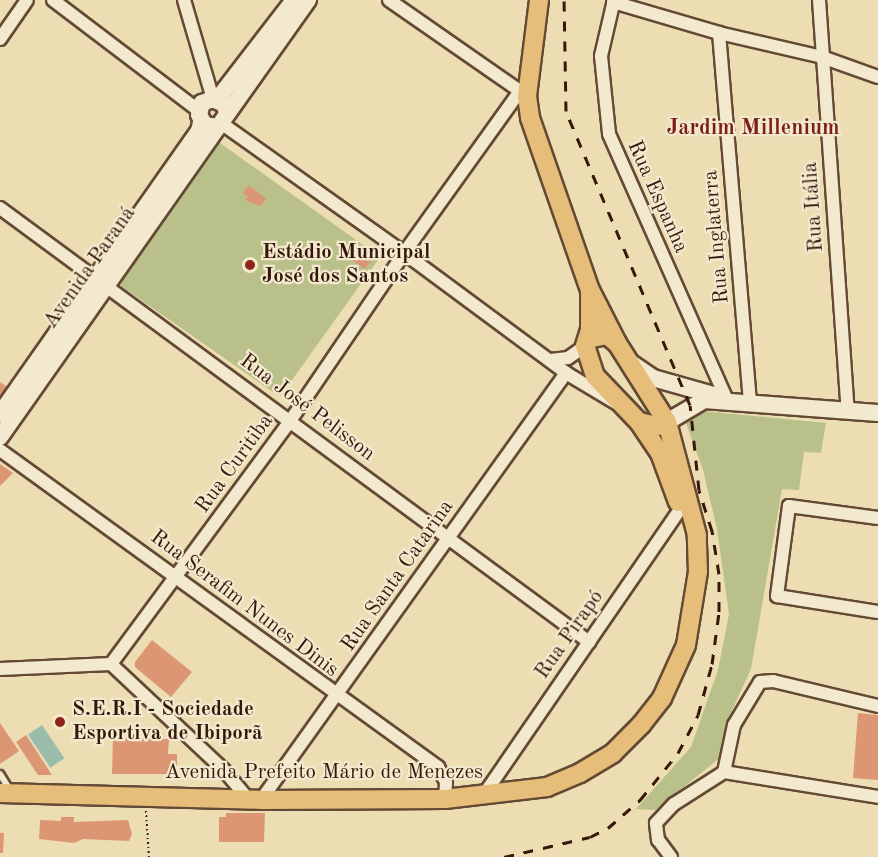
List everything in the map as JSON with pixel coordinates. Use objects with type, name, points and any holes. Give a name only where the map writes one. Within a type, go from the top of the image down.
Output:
[{"type":"main road","name":"Avenida Paraná","points":[[0,414],[102,280],[220,112],[294,0]]},
{"type":"main road","name":"Avenida Paraná","points":[[220,112],[309,0]]},
{"type":"main road","points":[[538,0],[524,93],[536,143],[590,290],[618,343]]},
{"type":"main road","name":"Avenida Paraná","points":[[0,437],[102,280],[200,117],[206,101],[220,112]]},
{"type":"main road","points":[[200,117],[220,112]]},
{"type":"main road","points":[[590,290],[587,342],[607,335],[618,343]]},
{"type":"main road","name":"Avenida Prefeito Mário de Menezes","points":[[6,793],[255,800],[445,799],[547,787],[613,753],[641,725],[677,671],[694,612],[698,572],[697,535],[685,503],[660,453],[639,422],[621,406],[595,376],[587,342]]},
{"type":"main road","name":"Avenida Prefeito Mário de Menezes","points":[[618,343],[667,422],[685,503]]},
{"type":"main road","points":[[629,362],[653,378],[727,400],[878,413]]},
{"type":"main road","points":[[639,422],[657,426],[667,422],[690,405],[727,400]]},
{"type":"street","points":[[0,39],[27,0]]},
{"type":"street","points":[[53,0],[200,117]]},
{"type":"street","points":[[184,0],[220,112],[566,373],[621,406]]},
{"type":"street","points":[[390,0],[524,93]]},
{"type":"street","name":"Rua Itália","points":[[819,0],[848,410]]},
{"type":"street","points":[[614,1],[719,33],[822,57],[878,77]]},
{"type":"street","name":"Rua Espanha","points":[[614,1],[601,56],[609,134],[727,400]]},
{"type":"street","name":"Rua Inglaterra","points":[[719,33],[750,402]]},
{"type":"street","name":"Rua Curitiba","points":[[111,664],[178,578],[290,421],[404,253],[524,93]]},
{"type":"street","name":"Rua José Pelisson","points":[[0,208],[102,280],[589,642]]},
{"type":"street","points":[[551,360],[568,358],[587,342]]},
{"type":"street","name":"Rua Santa Catarina","points":[[255,800],[336,696],[566,373]]},
{"type":"street","name":"Rua Serafim Nunes Dinis","points":[[0,450],[178,578],[336,696],[438,767],[447,782],[445,799]]},
{"type":"street","name":"Rua Pirapó","points":[[483,796],[685,503]]},
{"type":"street","points":[[878,518],[789,506],[777,596],[878,612]]},
{"type":"street","points":[[0,669],[111,664],[255,800]]},
{"type":"street","points":[[724,772],[731,733],[760,682],[773,681],[878,706]]},
{"type":"street","points":[[671,857],[655,831],[656,823],[674,804],[724,772],[878,797]]},
{"type":"lane","points":[[0,774],[6,793]]},
{"type":"path","points":[[145,796],[149,857]]},
{"type":"green space","name":"Estádio Municipal José dos Santos","points":[[220,143],[380,257],[282,394],[277,395],[121,286],[121,273],[212,144]]},
{"type":"green space","points":[[681,409],[826,423],[821,453],[804,452],[799,490],[782,489],[751,669],[729,717],[721,757],[655,810],[636,809],[691,747],[718,670],[729,614],[717,529],[703,470]]},
{"type":"shaded area","points":[[42,725],[64,758],[50,768],[28,735]]},
{"type":"building","points":[[249,185],[266,199],[260,206],[245,200],[248,197],[243,193]]},
{"type":"building","points":[[359,248],[373,258],[365,269],[351,259]]},
{"type":"building","points":[[0,382],[12,390],[0,408]]},
{"type":"building","points":[[0,464],[13,473],[0,486]]},
{"type":"building","points":[[152,640],[192,672],[171,697],[135,667],[135,662]]},
{"type":"building","points":[[858,713],[878,715],[878,780],[853,778]]},
{"type":"building","points":[[0,723],[19,751],[0,764]]},
{"type":"building","points":[[26,735],[52,775],[38,775],[16,742]]},
{"type":"building","points":[[113,738],[169,739],[168,754],[177,754],[177,774],[112,774]]},
{"type":"building","points":[[226,813],[265,813],[264,842],[219,842],[219,817],[226,817]]},
{"type":"building","points":[[61,817],[74,817],[74,822],[128,820],[132,834],[129,841],[83,839],[74,843],[39,839],[40,820],[61,821]]},
{"type":"building","points":[[0,833],[4,833],[3,853],[0,853]]},
{"type":"railway","points":[[504,857],[590,837],[608,828],[640,800],[678,753],[698,715],[712,664],[719,612],[719,574],[712,531],[699,490],[690,405],[566,111],[564,0]]},
{"type":"place","name":"Estádio Municipal José dos Santos","points":[[250,265]]},
{"type":"place","name":"S.E.R.I - Sociedade Esportiva de Ibiporã","points":[[60,722]]},
{"type":"district","name":"Jardim Millenium","points":[[753,129]]}]
